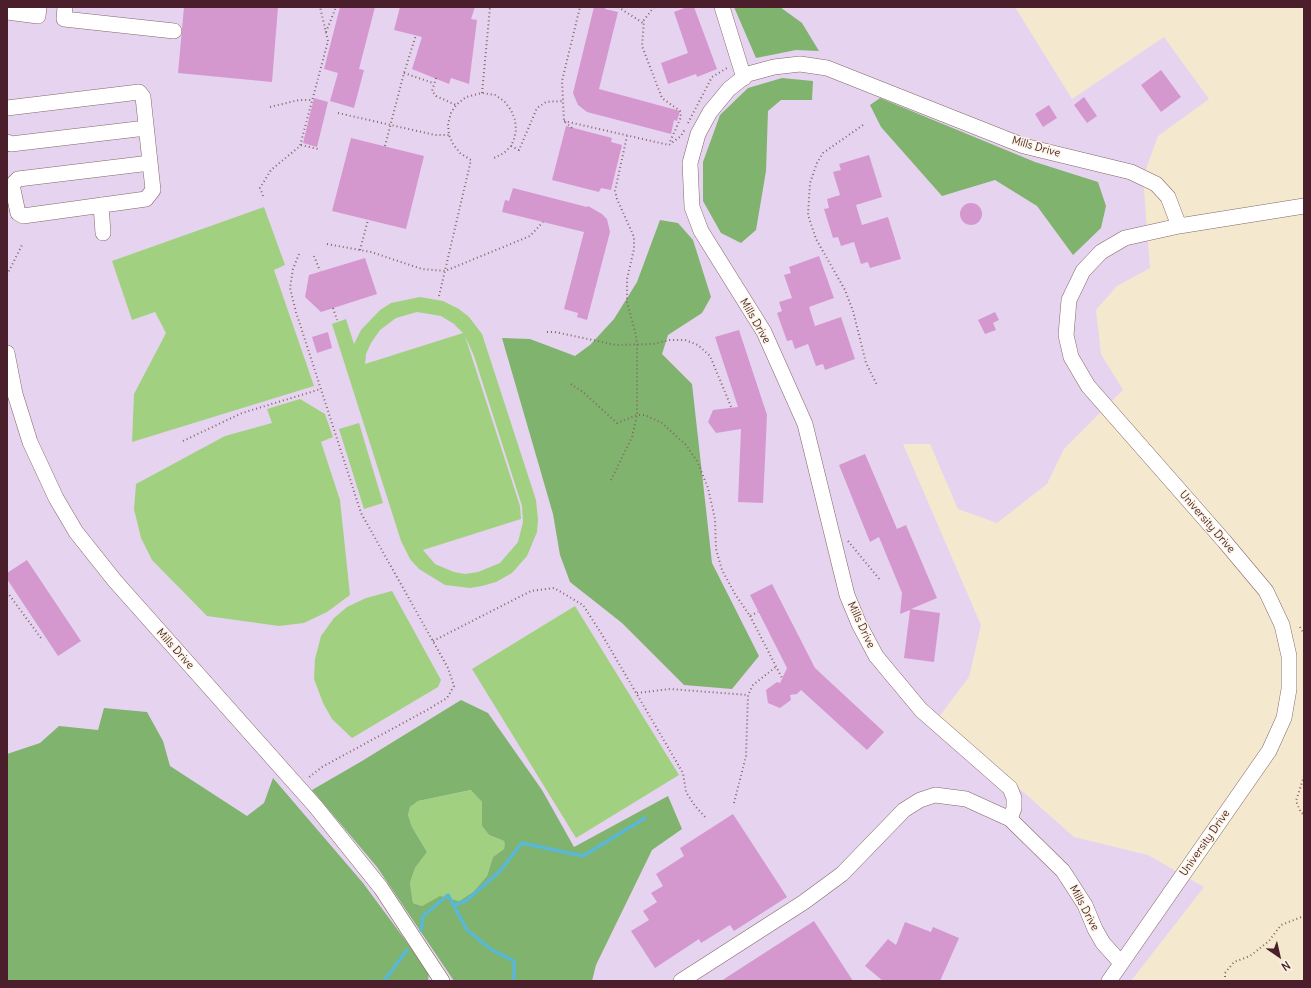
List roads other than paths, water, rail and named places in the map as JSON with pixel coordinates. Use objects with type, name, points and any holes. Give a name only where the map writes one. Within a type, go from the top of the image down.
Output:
[{"type":"street","points":[[7,12],[38,16],[39,7]]},
{"type":"street","points":[[65,7],[64,19],[174,31]]},
{"type":"street","points":[[722,7],[744,78]]},
{"type":"street","name":"Mills Drive","points":[[1121,963],[1104,943],[1095,929],[1081,899],[1063,871],[1010,819],[1014,808],[1014,798],[1010,788],[921,710],[876,656],[847,595],[805,424],[764,332],[701,231],[692,207],[690,163],[698,134],[710,112],[730,89],[748,74],[780,66],[800,64],[826,68],[1024,146],[1131,172],[1156,184],[1168,198],[1179,226]]},
{"type":"street","points":[[7,108],[138,92],[143,97],[146,128],[150,162],[153,190],[146,199],[23,216],[18,213],[12,185],[18,179],[150,162]]},
{"type":"street","points":[[7,142],[11,144],[146,128]]},
{"type":"street","points":[[101,205],[103,233]]},
{"type":"street","name":"University Drive","points":[[1109,981],[1270,751],[1284,718],[1289,689],[1289,656],[1282,625],[1266,591],[1088,386],[1071,357],[1066,335],[1068,300],[1083,271],[1101,252],[1125,238],[1179,226],[1304,206]]},
{"type":"street","name":"Mills Drive","points":[[7,354],[15,394],[30,442],[56,498],[76,532],[115,581],[297,786],[381,888],[442,981]]},
{"type":"street","points":[[681,981],[804,902],[842,874],[904,810],[920,800],[935,795],[966,799],[1010,819]]},
{"type":"waterway","points":[[454,905],[466,901],[500,871],[522,843],[583,856],[645,818]]},
{"type":"waterway","points":[[421,930],[423,916],[448,895],[467,930],[492,950],[514,961],[514,981]]},
{"type":"waterway","points":[[384,981],[407,950]]}]
